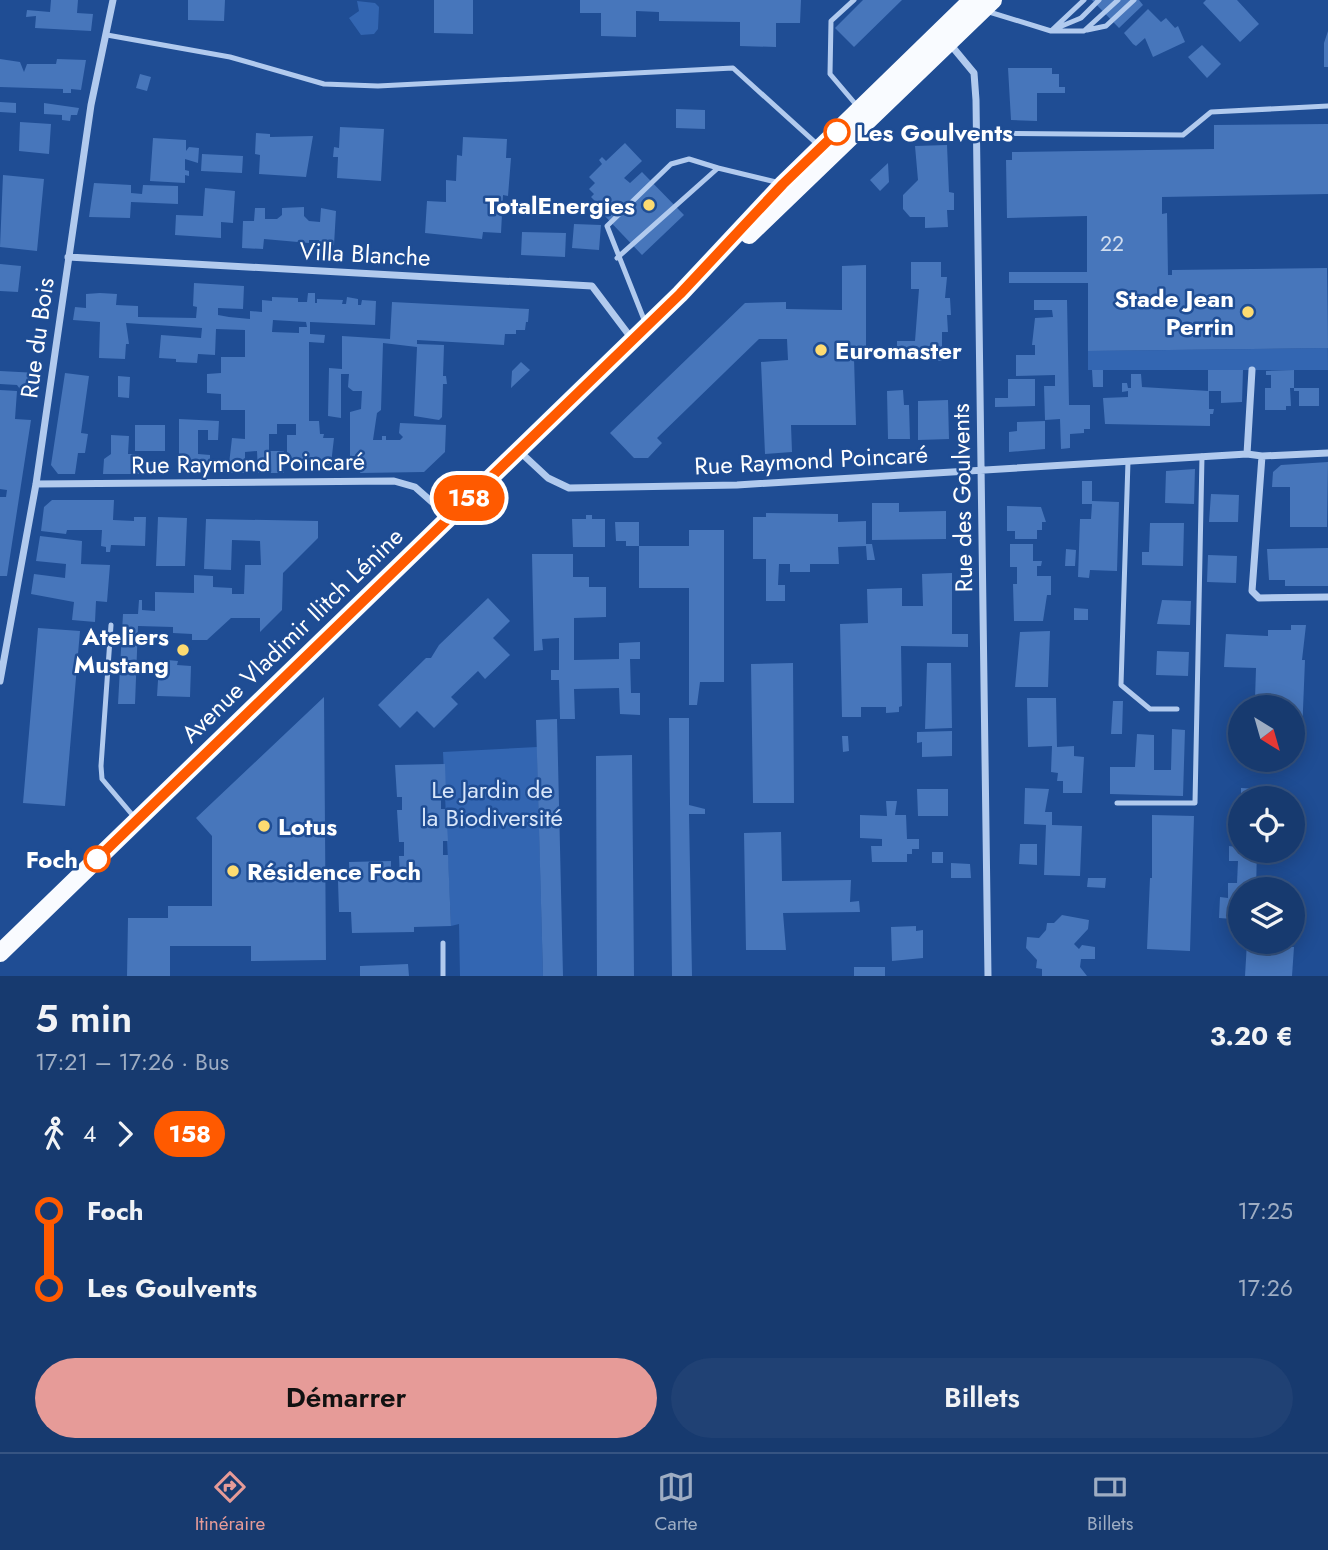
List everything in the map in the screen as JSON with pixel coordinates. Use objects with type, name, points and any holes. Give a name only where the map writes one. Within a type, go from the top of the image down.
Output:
[{"type":"main road","name":"Avenue Vladimir Ilitch Lénine","points":[[680,294],[820,148],[983,3]]},
{"type":"main road","name":"Avenue Vladimir Ilitch Lénine","points":[[0,953],[680,294],[808,181],[944,38]]},
{"type":"street","name":"Rue du Bois","points":[[0,681],[36,484],[91,105],[113,0]]},
{"type":"street","name":"Rue des Goulvents","points":[[944,38],[974,73],[977,134],[988,976]]},
{"type":"street","name":"Villa Blanche","points":[[68,257],[592,286],[633,340]]},
{"type":"street","points":[[1247,454],[1252,370]]},
{"type":"street","name":"Rue Raymond Poincaré","points":[[519,451],[548,478],[569,488],[737,485],[1202,456],[1328,453]]},
{"type":"street","points":[[1262,456],[1252,591],[1259,598],[1328,597]]},
{"type":"street","name":"Rue Raymond Poincaré","points":[[36,484],[394,481],[415,487],[449,517]]},
{"type":"lane","points":[[854,0],[831,21],[830,74],[860,110]]},
{"type":"lane","points":[[1051,31],[1084,0]]},
{"type":"lane","points":[[1051,31],[1081,18],[1099,0]]},
{"type":"lane","points":[[1084,31],[1118,0]]},
{"type":"lane","points":[[983,3],[1051,31],[1084,31],[1106,26],[1134,0]]},
{"type":"lane","points":[[107,35],[230,57],[294,78],[344,85],[379,86],[733,68],[820,148]]},
{"type":"lane","points":[[977,134],[1183,135],[1210,112],[1328,106]]},
{"type":"lane","points":[[646,327],[617,258],[607,226],[671,164],[689,159],[783,184]]},
{"type":"lane","points":[[617,258],[718,168]]},
{"type":"lane","points":[[1116,803],[1195,803],[1202,456]]},
{"type":"lane","points":[[1128,461],[1121,685],[1150,709],[1177,709]]},
{"type":"lane","points":[[111,625],[102,779],[137,821]]},
{"type":"lane","points":[[443,943],[443,976]]},
{"type":"green space","points":[[357,1],[375,3],[379,7],[378,29],[374,34],[361,35],[349,18],[359,11]]},
{"type":"green space","points":[[1327,272],[1328,370],[1088,370],[1088,351],[1327,348]]},
{"type":"green space","name":"Le Jardin de la Biodiversité","points":[[537,747],[543,976],[460,976],[459,924],[451,926],[443,752]]},
{"type":"building","points":[[51,0],[78,0],[77,13],[93,14],[91,31],[35,28],[36,16],[26,17],[27,10],[50,12]]},
{"type":"building","points":[[188,0],[225,0],[224,21],[188,20]]},
{"type":"building","points":[[434,0],[473,0],[473,34],[434,33]]},
{"type":"building","points":[[580,0],[801,0],[800,23],[776,23],[776,47],[740,46],[740,22],[659,21],[659,12],[636,11],[636,37],[601,36],[601,13],[580,13]]},
{"type":"building","points":[[863,0],[902,0],[854,47],[835,28]]},
{"type":"building","points":[[1092,0],[1139,0],[1143,5],[1119,28]]},
{"type":"building","points":[[1206,0],[1237,0],[1259,24],[1240,42],[1203,3]]},
{"type":"building","points":[[1148,9],[1161,22],[1166,18],[1175,28],[1178,26],[1185,42],[1153,57],[1145,38],[1136,46],[1133,44],[1124,33]]},
{"type":"building","points":[[1328,31],[1328,67],[1324,67],[1324,43]]},
{"type":"building","points":[[1202,45],[1221,64],[1207,78],[1188,57]]},
{"type":"building","points":[[0,59],[20,62],[24,72],[27,64],[56,64],[57,59],[86,60],[81,90],[71,89],[71,93],[63,93],[63,89],[0,87]]},
{"type":"building","points":[[1008,68],[1052,68],[1052,74],[1059,74],[1059,87],[1065,87],[1065,93],[1037,93],[1037,121],[1011,120]]},
{"type":"building","points":[[140,74],[151,77],[147,91],[136,88]]},
{"type":"building","points":[[0,102],[16,103],[16,113],[0,112]]},
{"type":"building","points":[[44,103],[79,108],[77,115],[71,115],[70,121],[62,120],[62,115],[44,114]]},
{"type":"building","points":[[676,109],[705,110],[705,129],[676,128]]},
{"type":"building","points":[[20,122],[51,124],[49,154],[19,151]]},
{"type":"building","points":[[1328,124],[1328,194],[1162,197],[1162,214],[1167,213],[1168,275],[1172,275],[1172,270],[1327,268],[1328,348],[1088,351],[1088,283],[1009,283],[1009,272],[1087,272],[1087,216],[1007,218],[1006,160],[1012,160],[1012,152],[1214,149],[1214,125]]},
{"type":"building","points":[[340,127],[384,129],[381,181],[337,178],[338,157],[333,157],[334,147],[339,148]]},
{"type":"building","points":[[256,133],[270,134],[270,137],[313,136],[306,177],[259,174],[260,155],[255,154]]},
{"type":"building","points":[[463,137],[507,139],[506,158],[511,158],[508,196],[503,195],[501,233],[483,232],[482,239],[425,233],[427,201],[446,202],[446,180],[456,181],[457,155],[462,156]]},
{"type":"building","points":[[153,138],[186,140],[186,151],[189,147],[199,148],[198,163],[185,159],[185,170],[189,171],[189,176],[185,175],[185,183],[150,181]]},
{"type":"building","points":[[625,143],[642,161],[624,178],[630,183],[642,172],[684,215],[642,255],[601,212],[603,209],[591,197],[594,194],[589,189],[595,183],[589,177],[602,164],[599,160],[602,157],[606,161]]},
{"type":"building","points":[[947,145],[949,192],[954,193],[954,210],[947,210],[948,227],[925,228],[925,217],[910,217],[903,209],[903,195],[918,180],[915,146]]},
{"type":"building","points":[[202,154],[243,156],[242,173],[201,171]]},
{"type":"building","points":[[888,163],[889,182],[880,191],[870,180]]},
{"type":"building","points":[[3,175],[44,179],[37,251],[0,247]]},
{"type":"building","points":[[94,183],[131,185],[131,193],[142,194],[143,185],[178,186],[178,204],[131,202],[130,218],[89,217]]},
{"type":"building","points":[[205,188],[235,191],[233,223],[221,222],[221,238],[175,235],[176,215],[203,216]]},
{"type":"building","points":[[304,207],[304,216],[309,221],[320,222],[321,208],[336,211],[334,245],[319,247],[319,240],[309,240],[309,243],[264,239],[263,249],[242,248],[243,221],[254,221],[255,208],[265,208],[265,219],[277,219],[282,215],[282,208]]},
{"type":"building","points":[[574,224],[601,225],[599,250],[572,248]]},
{"type":"building","points":[[522,232],[566,233],[565,257],[521,255]]},
{"type":"building","points":[[911,262],[941,262],[941,277],[947,277],[945,298],[950,298],[951,315],[947,315],[948,332],[942,332],[942,361],[897,358],[897,341],[915,341],[919,289],[911,289]]},
{"type":"building","points":[[0,264],[21,266],[18,292],[0,291]]},
{"type":"building","points":[[866,265],[866,358],[854,358],[856,425],[791,425],[792,452],[765,454],[761,362],[788,360],[787,339],[759,339],[657,438],[662,443],[648,458],[634,458],[610,433],[745,303],[786,302],[786,309],[842,310],[842,266]]},
{"type":"building","points":[[194,283],[244,286],[243,309],[218,308],[218,315],[229,317],[250,319],[250,311],[262,312],[262,300],[272,301],[272,297],[298,298],[298,302],[307,302],[308,293],[315,293],[315,303],[317,299],[343,300],[342,304],[346,304],[347,297],[358,299],[358,305],[361,305],[362,300],[376,301],[375,325],[310,322],[310,334],[325,335],[324,343],[309,342],[309,421],[319,421],[323,438],[334,438],[331,464],[309,464],[309,459],[287,459],[287,435],[296,435],[296,424],[277,424],[277,434],[269,434],[269,451],[284,451],[284,473],[258,473],[257,451],[245,452],[245,473],[228,473],[232,438],[245,439],[245,410],[221,410],[221,394],[207,393],[207,374],[221,373],[221,357],[245,357],[245,330],[216,329],[215,355],[198,354],[197,363],[176,362],[176,359],[159,358],[161,335],[201,338],[202,328],[126,323],[129,344],[126,344],[125,359],[99,358],[100,322],[73,320],[75,307],[86,308],[86,294],[117,294],[116,305],[138,306],[138,317],[196,318],[197,307],[193,306]],"holes":[[[273,320],[306,322],[307,327],[299,327],[299,333],[272,332]]]},
{"type":"building","points":[[1034,300],[1067,300],[1069,405],[1090,405],[1090,429],[1084,429],[1084,433],[1070,434],[1070,448],[1061,449],[1060,419],[1045,420],[1044,386],[1055,386],[1055,375],[1016,376],[1016,355],[1035,355],[1035,345],[1032,345],[1035,318],[1053,317],[1052,310],[1034,310]]},
{"type":"building","points":[[392,302],[529,309],[528,322],[525,330],[516,330],[516,334],[505,334],[504,345],[417,340],[417,344],[444,345],[443,376],[446,376],[447,384],[443,384],[442,417],[439,420],[414,416],[417,347],[383,343],[381,410],[377,413],[373,440],[382,440],[382,436],[386,436],[386,440],[400,440],[403,437],[399,433],[400,423],[446,425],[445,452],[424,472],[360,473],[360,456],[350,456],[350,412],[361,409],[362,391],[353,391],[348,387],[349,374],[341,374],[341,418],[328,416],[329,368],[342,369],[342,336],[390,339]]},
{"type":"building","points":[[521,362],[530,370],[511,388],[512,371]]},
{"type":"building","points":[[1092,370],[1103,370],[1103,387],[1093,387]]},
{"type":"building","points":[[1208,370],[1243,370],[1242,402],[1221,403],[1221,391],[1208,391]]},
{"type":"building","points":[[1294,370],[1294,388],[1290,388],[1291,406],[1286,406],[1286,410],[1265,410],[1265,388],[1271,388],[1271,375],[1266,375],[1266,371]]},
{"type":"building","points":[[0,371],[38,373],[35,391],[22,392],[17,385],[0,384]]},
{"type":"building","points":[[65,373],[89,376],[81,433],[88,434],[85,453],[78,453],[75,474],[58,474],[51,465]]},
{"type":"building","points":[[1131,374],[1141,374],[1142,387],[1209,391],[1209,409],[1214,409],[1213,414],[1210,414],[1210,426],[1105,424],[1103,398],[1128,397],[1128,391],[1122,392],[1122,383],[1127,383],[1128,388],[1131,388]]},
{"type":"building","points":[[118,376],[130,377],[129,398],[118,397]]},
{"type":"building","points":[[1008,379],[1035,379],[1035,406],[995,407],[995,398],[1008,398]]},
{"type":"building","points":[[1294,388],[1319,388],[1319,406],[1299,406],[1299,391],[1294,391]]},
{"type":"building","points":[[0,390],[17,391],[15,419],[31,420],[7,576],[0,576],[0,497],[6,497],[7,490],[0,489]]},
{"type":"building","points":[[903,390],[904,405],[909,405],[910,439],[888,439],[887,391]]},
{"type":"building","points":[[948,400],[949,439],[918,440],[918,401]]},
{"type":"building","points":[[179,419],[219,421],[218,440],[208,440],[208,430],[198,430],[198,454],[210,455],[210,470],[179,468]]},
{"type":"building","points":[[1045,421],[1045,449],[1009,452],[1009,432],[1017,431],[1017,422]]},
{"type":"building","points":[[135,425],[165,425],[165,451],[135,451]]},
{"type":"building","points":[[111,435],[129,436],[128,454],[139,454],[139,474],[103,474],[104,459],[111,454]]},
{"type":"building","points":[[1328,462],[1327,527],[1290,527],[1290,487],[1272,487],[1273,472],[1281,465]]},
{"type":"building","points":[[1195,469],[1194,504],[1165,503],[1166,471]]},
{"type":"building","points":[[1082,481],[1092,481],[1092,501],[1119,502],[1117,571],[1090,570],[1089,578],[1078,577],[1080,519],[1091,519],[1092,504],[1082,504]]},
{"type":"building","points":[[1211,494],[1239,495],[1238,522],[1209,522]]},
{"type":"building","points":[[52,500],[114,500],[113,520],[134,521],[134,517],[146,517],[145,546],[111,545],[110,552],[106,552],[106,547],[101,546],[102,530],[67,530],[66,534],[41,531],[44,507]]},
{"type":"building","points":[[872,503],[899,503],[899,512],[946,511],[946,539],[872,540]]},
{"type":"building","points":[[1007,506],[1041,507],[1046,522],[1042,522],[1042,530],[1037,530],[1037,539],[1015,539],[1015,531],[1007,531]]},
{"type":"building","points":[[766,513],[838,514],[838,522],[866,521],[866,544],[872,544],[875,560],[867,560],[866,546],[838,547],[839,564],[810,564],[810,572],[790,572],[790,564],[779,564],[778,585],[785,585],[785,601],[766,601],[766,559],[753,559],[753,517],[766,517]]},
{"type":"building","points":[[586,515],[592,515],[592,519],[605,519],[605,547],[573,547],[572,519],[586,519]]},
{"type":"building","points":[[158,517],[187,518],[185,566],[156,566]]},
{"type":"building","points":[[206,519],[318,521],[318,538],[283,573],[282,610],[260,632],[260,618],[231,618],[207,640],[192,640],[192,634],[173,633],[173,627],[138,626],[135,704],[118,704],[123,614],[138,614],[139,600],[142,600],[142,610],[155,611],[155,592],[194,593],[194,575],[213,576],[213,587],[232,588],[232,594],[244,594],[245,565],[261,565],[260,541],[232,540],[231,570],[204,569]]},
{"type":"building","points":[[615,522],[639,522],[639,546],[626,546],[626,541],[616,541]]},
{"type":"building","points":[[1150,523],[1184,523],[1183,566],[1142,565],[1142,552],[1149,552]]},
{"type":"building","points":[[689,530],[724,530],[724,682],[700,682],[697,705],[689,705],[689,588],[639,588],[639,546],[689,546]]},
{"type":"building","points":[[40,536],[82,541],[81,564],[110,565],[107,602],[96,601],[95,622],[72,620],[74,602],[31,594],[34,574],[65,578],[66,564],[36,561]]},
{"type":"building","points":[[1010,544],[1033,544],[1033,561],[1042,561],[1041,566],[1037,566],[1037,576],[1051,576],[1051,595],[1047,595],[1043,621],[1014,621],[1013,584],[1017,584],[1017,567],[1010,567]]},
{"type":"building","points":[[1328,548],[1328,586],[1285,586],[1285,580],[1269,580],[1267,549]]},
{"type":"building","points":[[1066,549],[1076,550],[1075,566],[1065,566]]},
{"type":"building","points":[[532,554],[573,554],[573,577],[589,577],[589,587],[606,587],[606,617],[574,618],[574,660],[619,659],[619,643],[640,642],[640,659],[630,659],[631,693],[640,693],[640,715],[620,714],[619,688],[574,689],[575,719],[560,719],[559,680],[551,680],[551,670],[559,670],[559,638],[542,639],[543,650],[534,651]]},
{"type":"building","points":[[1208,555],[1237,556],[1236,583],[1207,582]]},
{"type":"building","points":[[952,573],[952,634],[968,634],[968,647],[901,646],[902,706],[899,707],[899,712],[886,713],[886,707],[861,707],[861,717],[842,717],[840,624],[868,623],[867,589],[902,588],[902,606],[923,606],[922,574]]},
{"type":"building","points":[[488,598],[510,621],[493,638],[510,655],[485,679],[478,671],[451,697],[458,704],[434,728],[417,711],[400,728],[378,705],[426,658],[431,658],[439,645]]},
{"type":"building","points":[[1162,600],[1191,601],[1190,625],[1157,624]]},
{"type":"building","points":[[1074,608],[1088,609],[1088,620],[1074,620]]},
{"type":"building","points":[[1291,625],[1306,625],[1302,660],[1305,660],[1304,695],[1255,695],[1256,668],[1224,667],[1226,634],[1268,636],[1268,630],[1291,630]]},
{"type":"building","points":[[38,628],[80,631],[65,806],[23,803]]},
{"type":"building","points":[[1050,631],[1048,687],[1015,687],[1020,632]]},
{"type":"building","points":[[1157,651],[1189,652],[1188,676],[1156,675]]},
{"type":"building","points":[[167,660],[178,661],[177,665],[191,666],[190,697],[157,696],[159,665],[167,665]]},
{"type":"building","points":[[793,663],[794,803],[753,803],[751,664]]},
{"type":"building","points":[[927,663],[951,663],[952,728],[925,729]]},
{"type":"building","name":"Lotus","points":[[324,697],[326,960],[251,961],[251,946],[170,946],[170,976],[127,976],[128,918],[168,918],[168,906],[212,906],[212,836],[196,818]]},
{"type":"building","points":[[1027,698],[1056,698],[1057,747],[1074,746],[1074,756],[1084,757],[1082,793],[1063,793],[1063,781],[1057,781],[1058,773],[1051,772],[1052,746],[1028,747]]},
{"type":"building","points":[[1113,701],[1123,701],[1122,734],[1111,734]]},
{"type":"building","points":[[669,718],[689,718],[689,805],[705,809],[705,814],[689,814],[692,976],[672,976]]},
{"type":"building","points":[[557,719],[563,976],[543,976],[536,720]]},
{"type":"building","points":[[1172,729],[1185,730],[1183,796],[1110,794],[1110,767],[1135,767],[1137,734],[1154,735],[1154,770],[1171,770]]},
{"type":"building","points":[[952,731],[952,756],[922,757],[922,742],[917,743],[917,732]]},
{"type":"building","points":[[842,736],[848,736],[849,751],[843,752]]},
{"type":"building","points":[[632,755],[634,976],[597,976],[596,756]]},
{"type":"building","points":[[445,764],[446,796],[441,796],[441,809],[446,809],[448,841],[443,841],[443,855],[448,855],[451,926],[414,927],[414,932],[352,933],[351,912],[339,912],[338,881],[350,880],[349,862],[391,861],[391,878],[400,878],[399,856],[404,856],[404,842],[399,842],[397,810],[402,810],[402,797],[397,797],[395,765]]},
{"type":"building","points":[[1025,788],[1049,789],[1045,812],[1052,812],[1052,825],[1082,826],[1080,876],[1044,875],[1046,825],[1024,824]]},
{"type":"building","points":[[917,789],[948,789],[948,816],[918,816]]},
{"type":"building","points":[[886,801],[897,801],[895,815],[906,815],[907,839],[919,839],[919,849],[912,849],[912,854],[907,854],[907,862],[872,862],[871,846],[882,846],[882,839],[860,838],[860,815],[887,816]]},
{"type":"building","points":[[1152,815],[1194,816],[1190,951],[1147,949],[1152,878]]},
{"type":"building","points":[[781,832],[782,881],[851,880],[850,902],[859,901],[860,912],[783,913],[786,950],[746,950],[744,833]]},
{"type":"building","points":[[1020,844],[1037,844],[1037,865],[1019,864]]},
{"type":"building","points":[[932,852],[943,852],[943,863],[932,863]]},
{"type":"building","points":[[951,863],[970,864],[971,878],[951,878]]},
{"type":"building","points":[[1238,863],[1257,863],[1256,877],[1237,877]]},
{"type":"building","points":[[1088,878],[1106,878],[1105,888],[1087,887]]},
{"type":"building","points":[[1220,897],[1228,898],[1228,919],[1219,918]]},
{"type":"building","points":[[1062,915],[1089,920],[1088,929],[1074,944],[1079,949],[1082,945],[1095,947],[1095,959],[1081,959],[1080,967],[1087,976],[1042,976],[1042,969],[1036,968],[1037,960],[1026,948],[1027,937],[1039,938],[1046,930],[1047,923],[1054,923]]},
{"type":"building","points":[[916,926],[916,931],[923,930],[923,958],[892,961],[891,927]]},
{"type":"building","points":[[1246,954],[1294,954],[1292,976],[1245,976]]},
{"type":"building","points":[[408,964],[409,976],[360,976],[360,966]]},
{"type":"building","points":[[854,967],[885,967],[885,976],[854,976]]},
{"type":"bus line","name":"158","points":[[97,859],[680,294],[783,184],[837,132]]},
{"type":"place","name":"Les Goulvents","points":[[837,132]]},
{"type":"place","name":"TotalEnergies","points":[[649,205]]},
{"type":"place","name":"Stade Jean Perrin","points":[[1248,312]]},
{"type":"place","name":"Euromaster","points":[[821,350]]},
{"type":"place","name":"Ateliers Mustang","points":[[183,650]]},
{"type":"place","name":"Lotus","points":[[264,826]]},
{"type":"place","name":"Foch","points":[[97,859]]},
{"type":"place","name":"Résidence Foch","points":[[233,871]]}]
